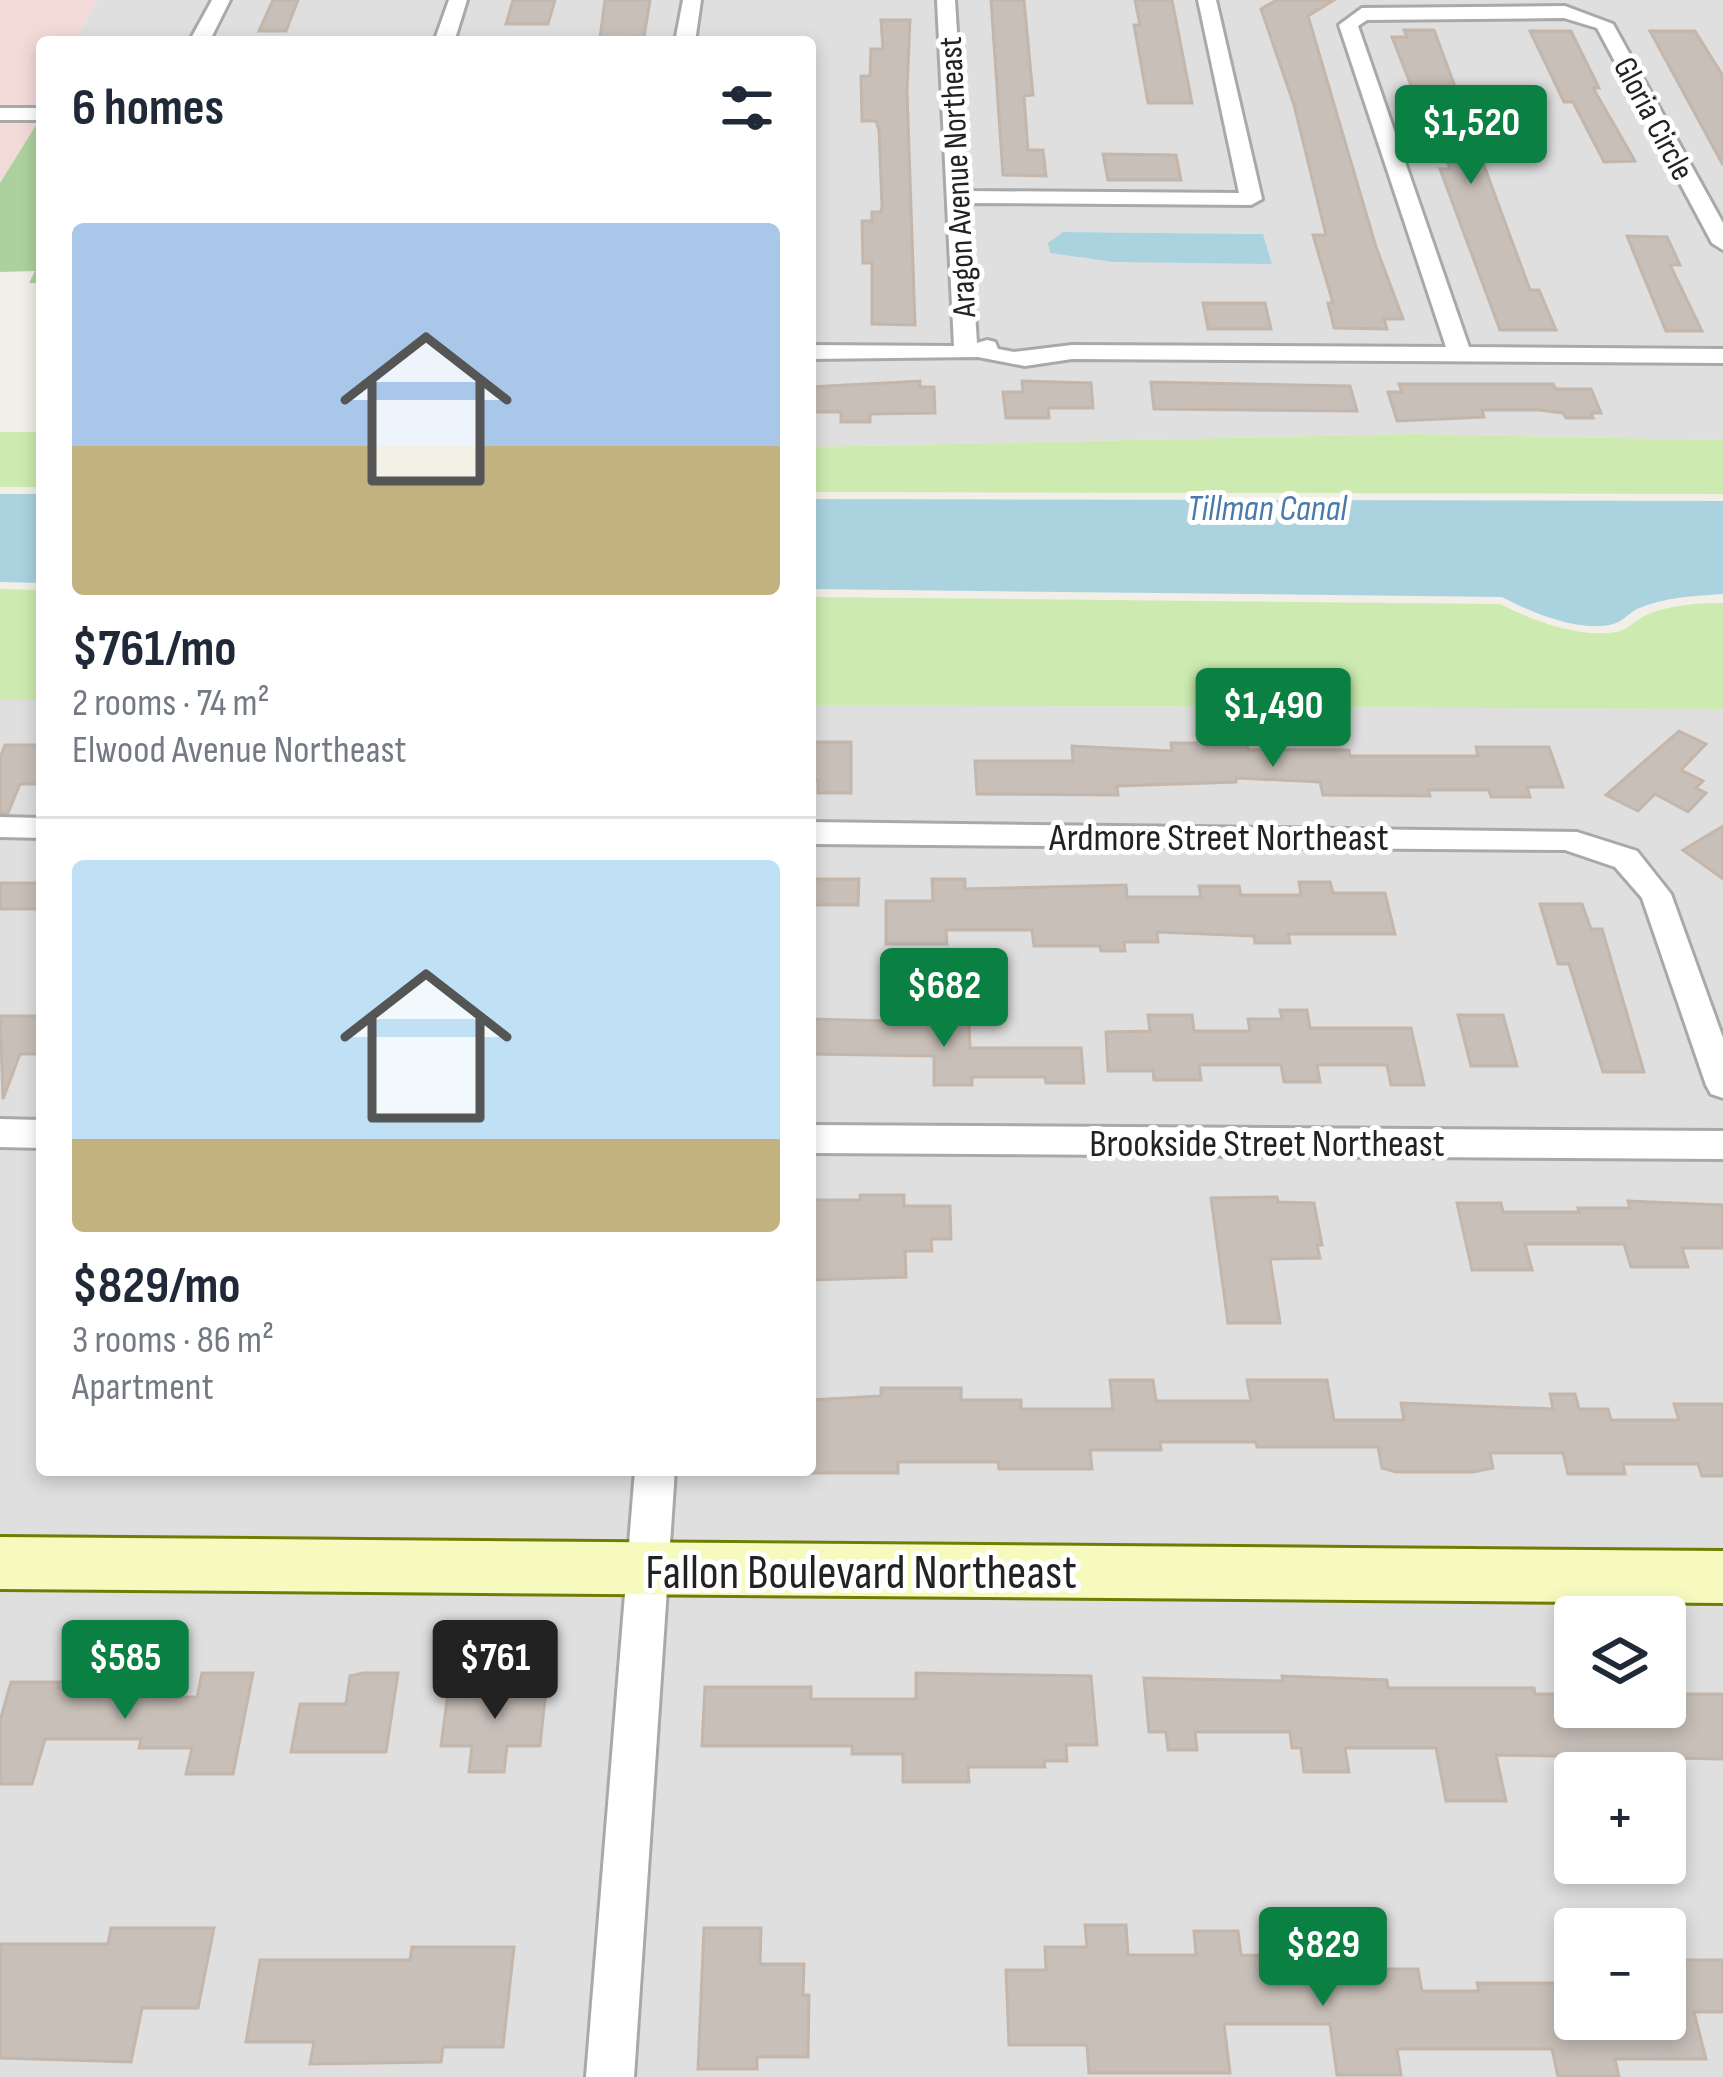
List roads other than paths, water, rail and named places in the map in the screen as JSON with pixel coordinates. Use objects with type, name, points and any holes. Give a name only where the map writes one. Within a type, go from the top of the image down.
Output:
[{"type":"street","points":[[202,36],[221,0]]},
{"type":"street","points":[[446,36],[458,0]]},
{"type":"street","points":[[686,36],[692,0]]},
{"type":"street","name":"Aragon Avenue Northeast","points":[[946,0],[958,197],[974,352]]},
{"type":"street","points":[[958,197],[1250,199],[1207,0]]},
{"type":"street","name":"Gloria Circle","points":[[1460,355],[1348,25],[1362,14],[1565,12],[1604,23],[1723,243]]},
{"type":"street","points":[[0,114],[36,114]]},
{"type":"street","points":[[816,352],[974,352],[994,358],[1047,358],[1072,352],[1723,356]]},
{"type":"street","points":[[0,827],[36,828]]},
{"type":"street","name":"Ardmore Street Northeast","points":[[816,833],[1566,838],[1626,859],[1656,894],[1723,1084]]},
{"type":"street","points":[[0,1133],[36,1133]]},
{"type":"street","name":"Brookside Street Northeast","points":[[816,1139],[1723,1145]]},
{"type":"street","points":[[610,2077],[656,1476]]},
{"type":"street","name":"Fallon Boulevard Northeast","points":[[0,1563],[1723,1577]]},
{"type":"water","points":[[1063,232],[1263,234],[1272,264],[1114,262],[1050,253],[1048,243]]},
{"type":"water","points":[[0,494],[36,494],[36,583],[0,582]]},
{"type":"water","name":"Tillman Canal","points":[[816,499],[1723,501],[1723,594],[1658,602],[1600,626],[1556,620],[1502,597],[816,589]]}]
